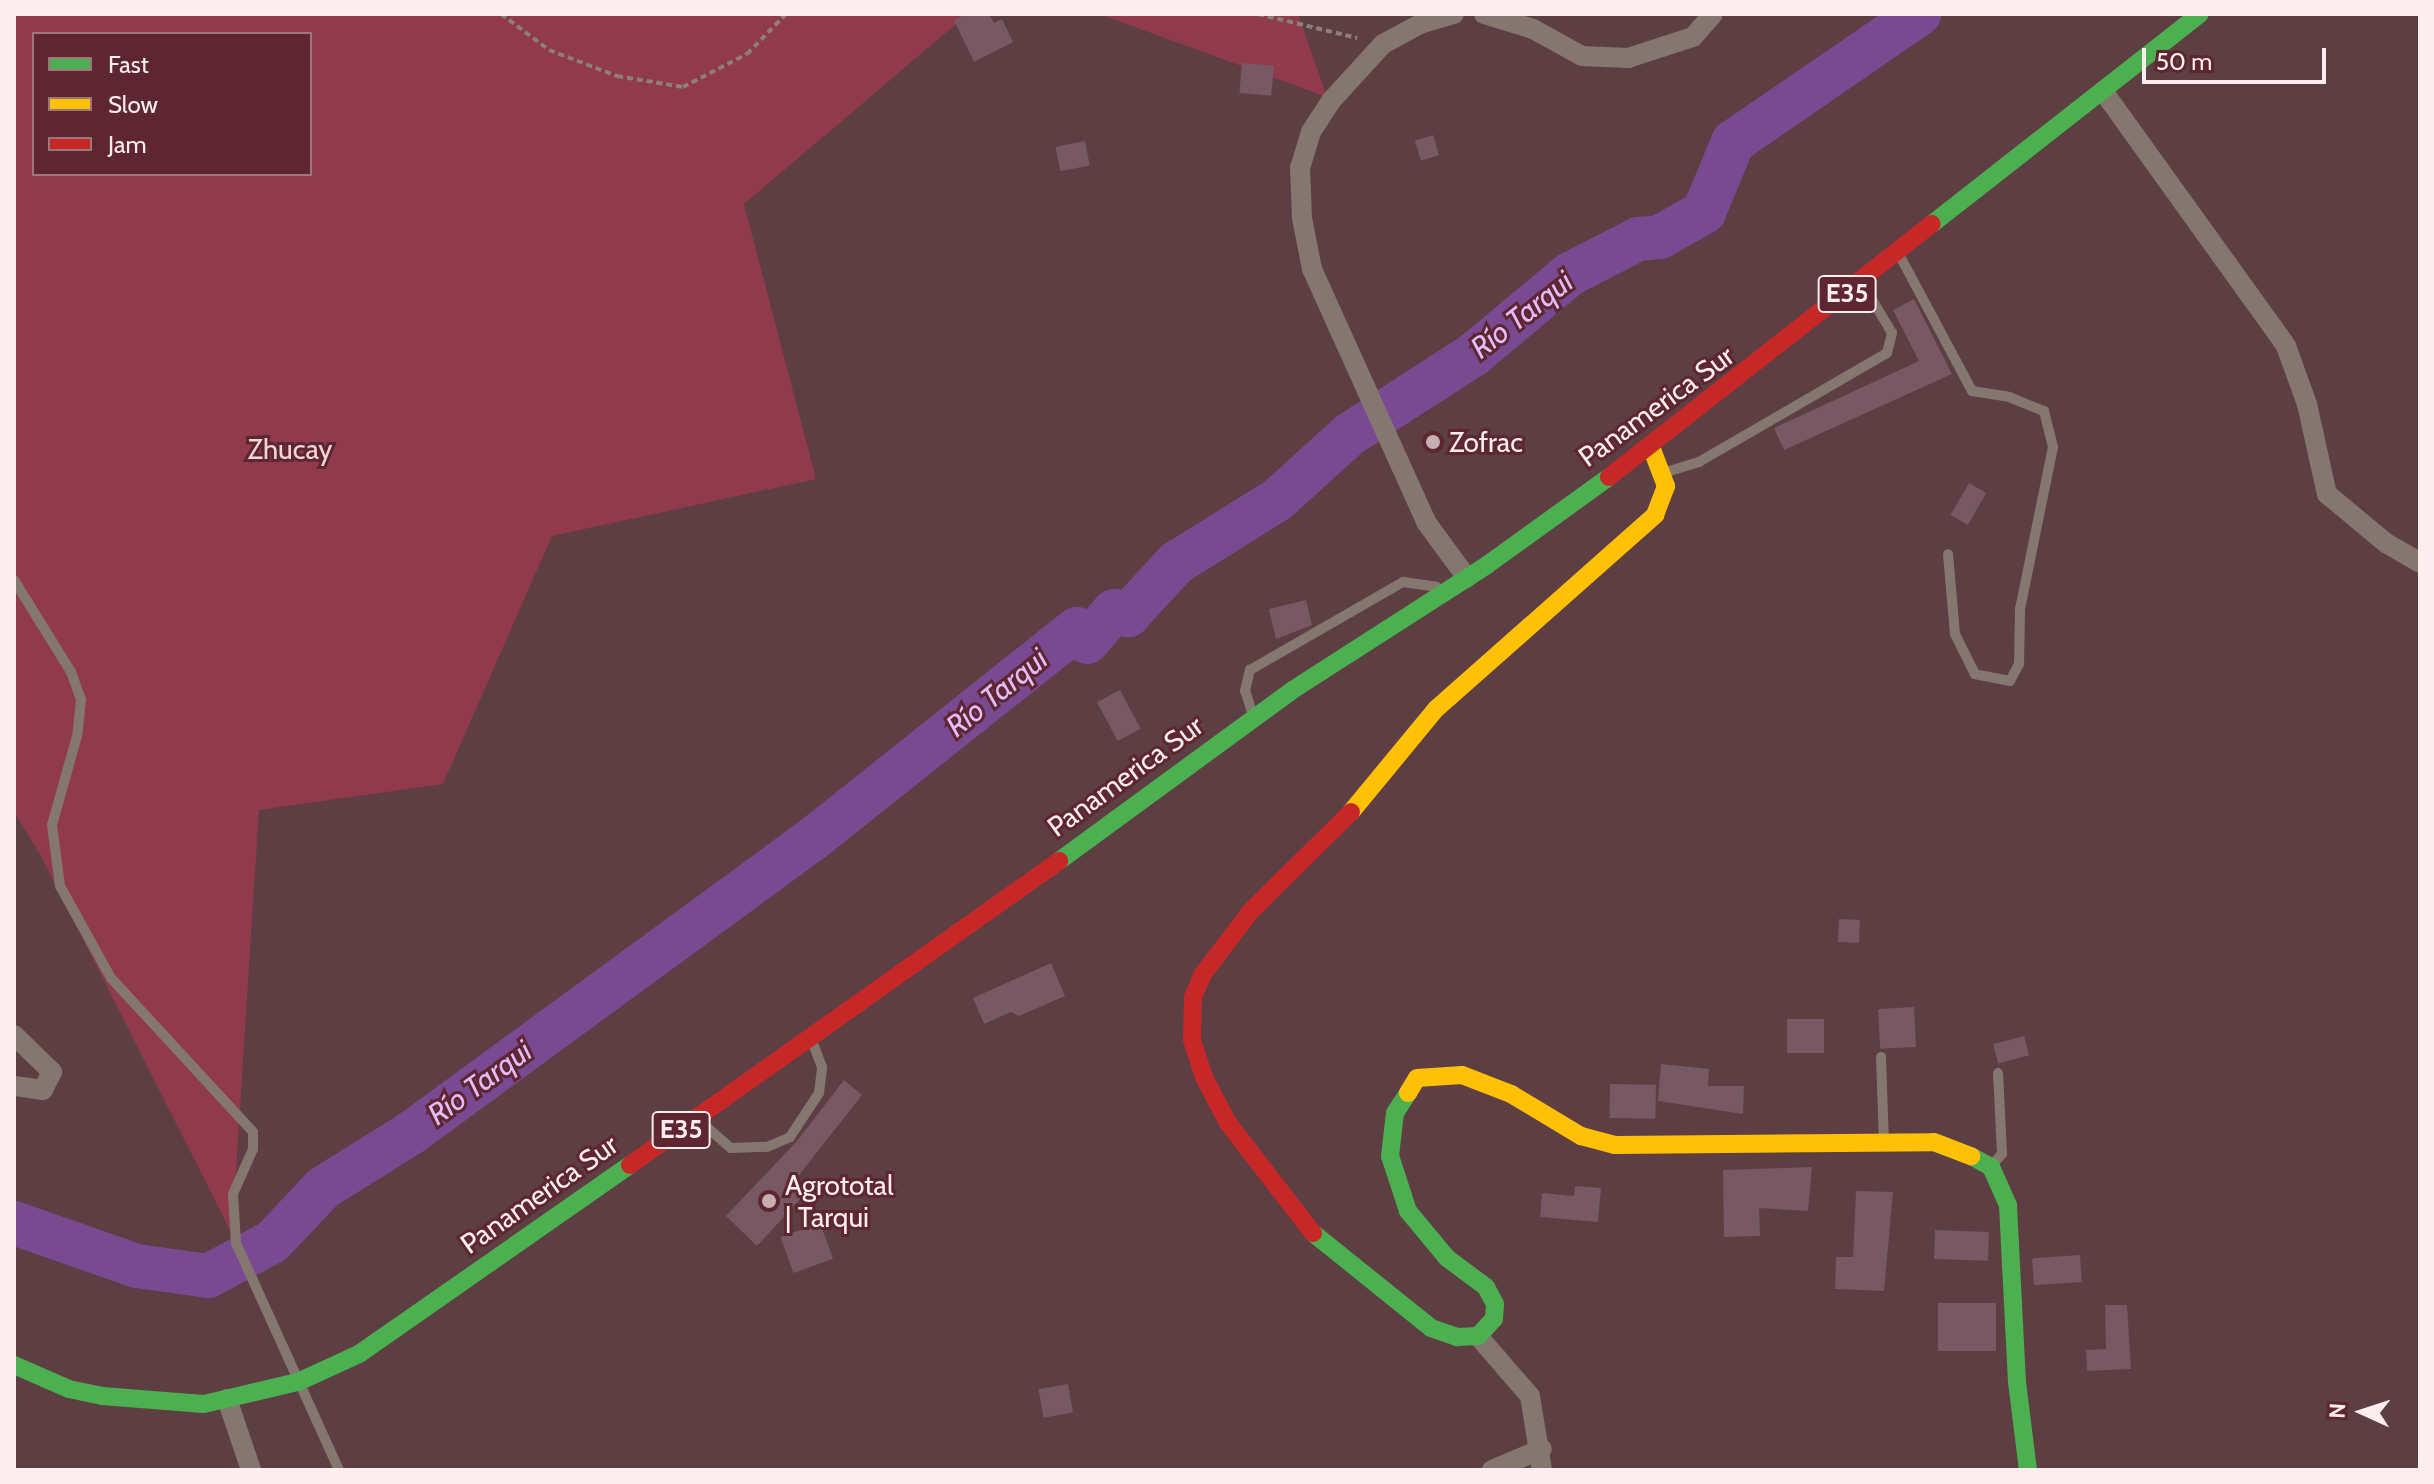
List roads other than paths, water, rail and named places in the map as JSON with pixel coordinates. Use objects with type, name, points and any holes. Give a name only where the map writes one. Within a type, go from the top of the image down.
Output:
[{"type":"main road","name":"Panamerica Sur","points":[[14,1365],[69,1389],[102,1396],[204,1404],[298,1382],[359,1354],[811,1038],[1254,717],[1467,578],[1651,447],[1898,253],[2019,151],[2103,91],[2200,14]]},
{"type":"main road","points":[[1651,447],[1663,473],[1664,502],[1655,515],[1617,554],[1496,652],[1436,709],[1329,838],[1250,912],[1203,974],[1193,997],[1192,1039],[1204,1077],[1228,1123],[1283,1199],[1382,1293],[1431,1328],[1457,1337],[1478,1336],[1494,1319],[1495,1304],[1486,1287],[1447,1258],[1408,1211],[1390,1156],[1395,1113],[1417,1078],[1462,1075],[1511,1094],[1581,1136],[1615,1145],[1934,1142],[1991,1167],[2008,1205],[2017,1382],[2028,1470]]},
{"type":"street","points":[[1454,14],[1422,23],[1383,44],[1331,101],[1311,132],[1300,167],[1302,218],[1312,269],[1360,383],[1426,522],[1467,578]]},
{"type":"street","points":[[1484,14],[1533,29],[1582,56],[1628,58],[1693,37],[1713,14]]},
{"type":"street","points":[[2103,91],[2286,346],[2307,404],[2327,494],[2386,543],[2420,563]]},
{"type":"street","points":[[14,1035],[52,1072],[43,1090],[14,1086]]},
{"type":"street","points":[[1478,1336],[1530,1396],[1542,1449],[1542,1470]]},
{"type":"street","points":[[227,1399],[251,1470]]},
{"type":"street","points":[[1492,1470],[1542,1449]]},
{"type":"lane","points":[[1898,253],[1972,391],[2009,397],[2044,411],[2053,447],[2020,609],[2019,664],[2010,681],[1975,674],[1955,634],[1948,554]]},
{"type":"lane","points":[[1663,473],[1725,448],[1887,353],[1892,333],[1861,281]]},
{"type":"lane","points":[[14,580],[71,672],[81,700],[77,736],[52,825],[60,886],[111,978],[253,1132],[253,1149],[233,1194],[236,1243],[339,1470]]},
{"type":"lane","points":[[1254,717],[1245,691],[1250,670],[1403,582],[1423,581],[1446,592]]},
{"type":"lane","points":[[697,1118],[731,1148],[767,1147],[790,1137],[819,1093],[822,1067],[811,1038]]},
{"type":"lane","points":[[1881,1057],[1884,1144]]},
{"type":"lane","points":[[1991,1167],[2002,1154],[1998,1073]]},
{"type":"waterway","name":"Río Tarqui","points":[[14,1223],[137,1266],[208,1276],[272,1242],[323,1188],[411,1133],[814,838],[1077,629],[1087,642],[1114,611],[1128,615],[1176,563],[1277,500],[1350,434],[1473,355],[1570,274],[1638,239],[1660,237],[1704,212],[1733,142],[1919,14]]},
{"type":"place","name":"Zofrac","points":[[1433,442]]},
{"type":"place","name":"Agrototal | Tarqui","points":[[769,1201]]},
{"type":"park label","name":"Zhucay","points":[[290,449]]}]
